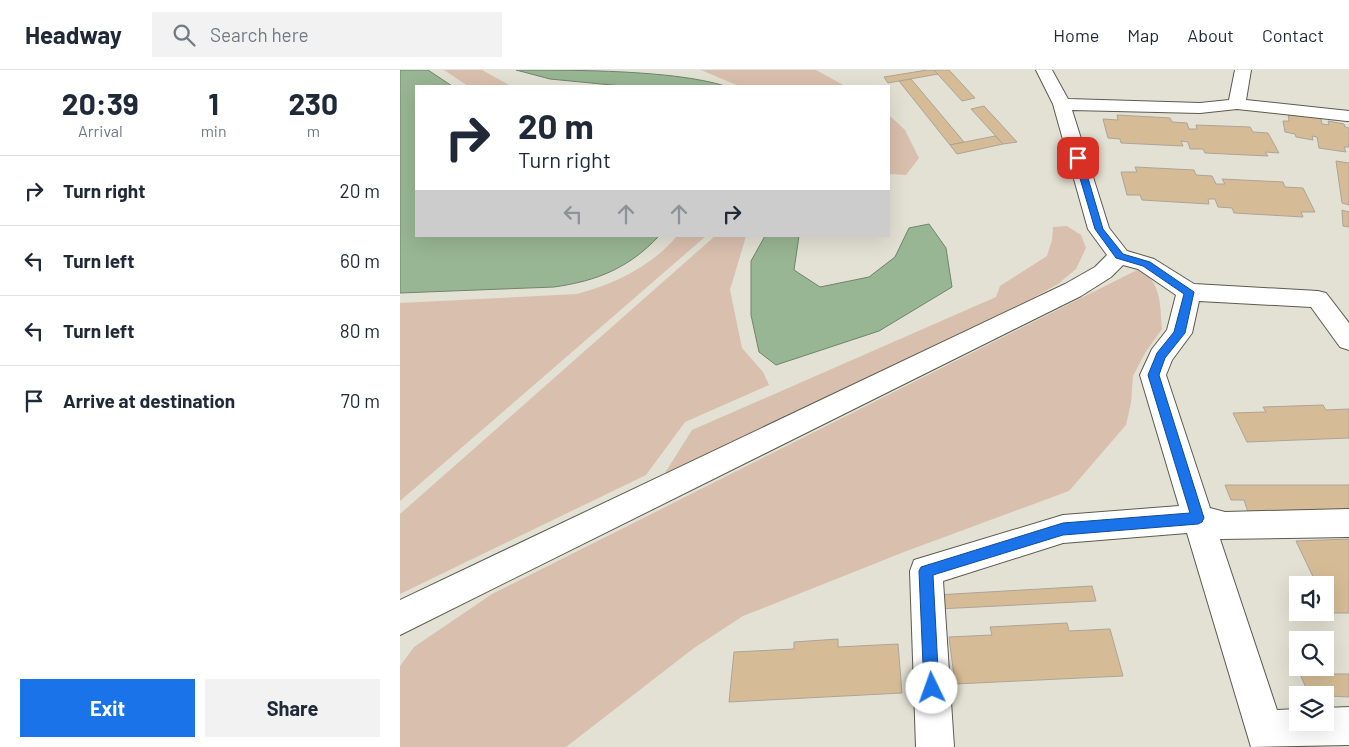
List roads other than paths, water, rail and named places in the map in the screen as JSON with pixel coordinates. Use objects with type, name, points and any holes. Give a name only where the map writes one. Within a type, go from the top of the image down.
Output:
[{"type":"street","points":[[1044,70],[1062,104],[1099,229],[1119,256],[1146,264],[1189,292],[1318,299],[1349,341]]},
{"type":"street","points":[[1237,104],[1243,70]]},
{"type":"street","points":[[1062,104],[1200,108],[1237,104],[1347,116]]},
{"type":"street","points":[[400,618],[1073,290],[1103,272],[1119,256]]},
{"type":"street","points":[[1189,292],[1179,333],[1161,356],[1153,375],[1267,739],[1349,726]]},
{"type":"street","points":[[935,747],[926,571],[1063,529],[1198,518],[1225,526],[1349,523]]}]
